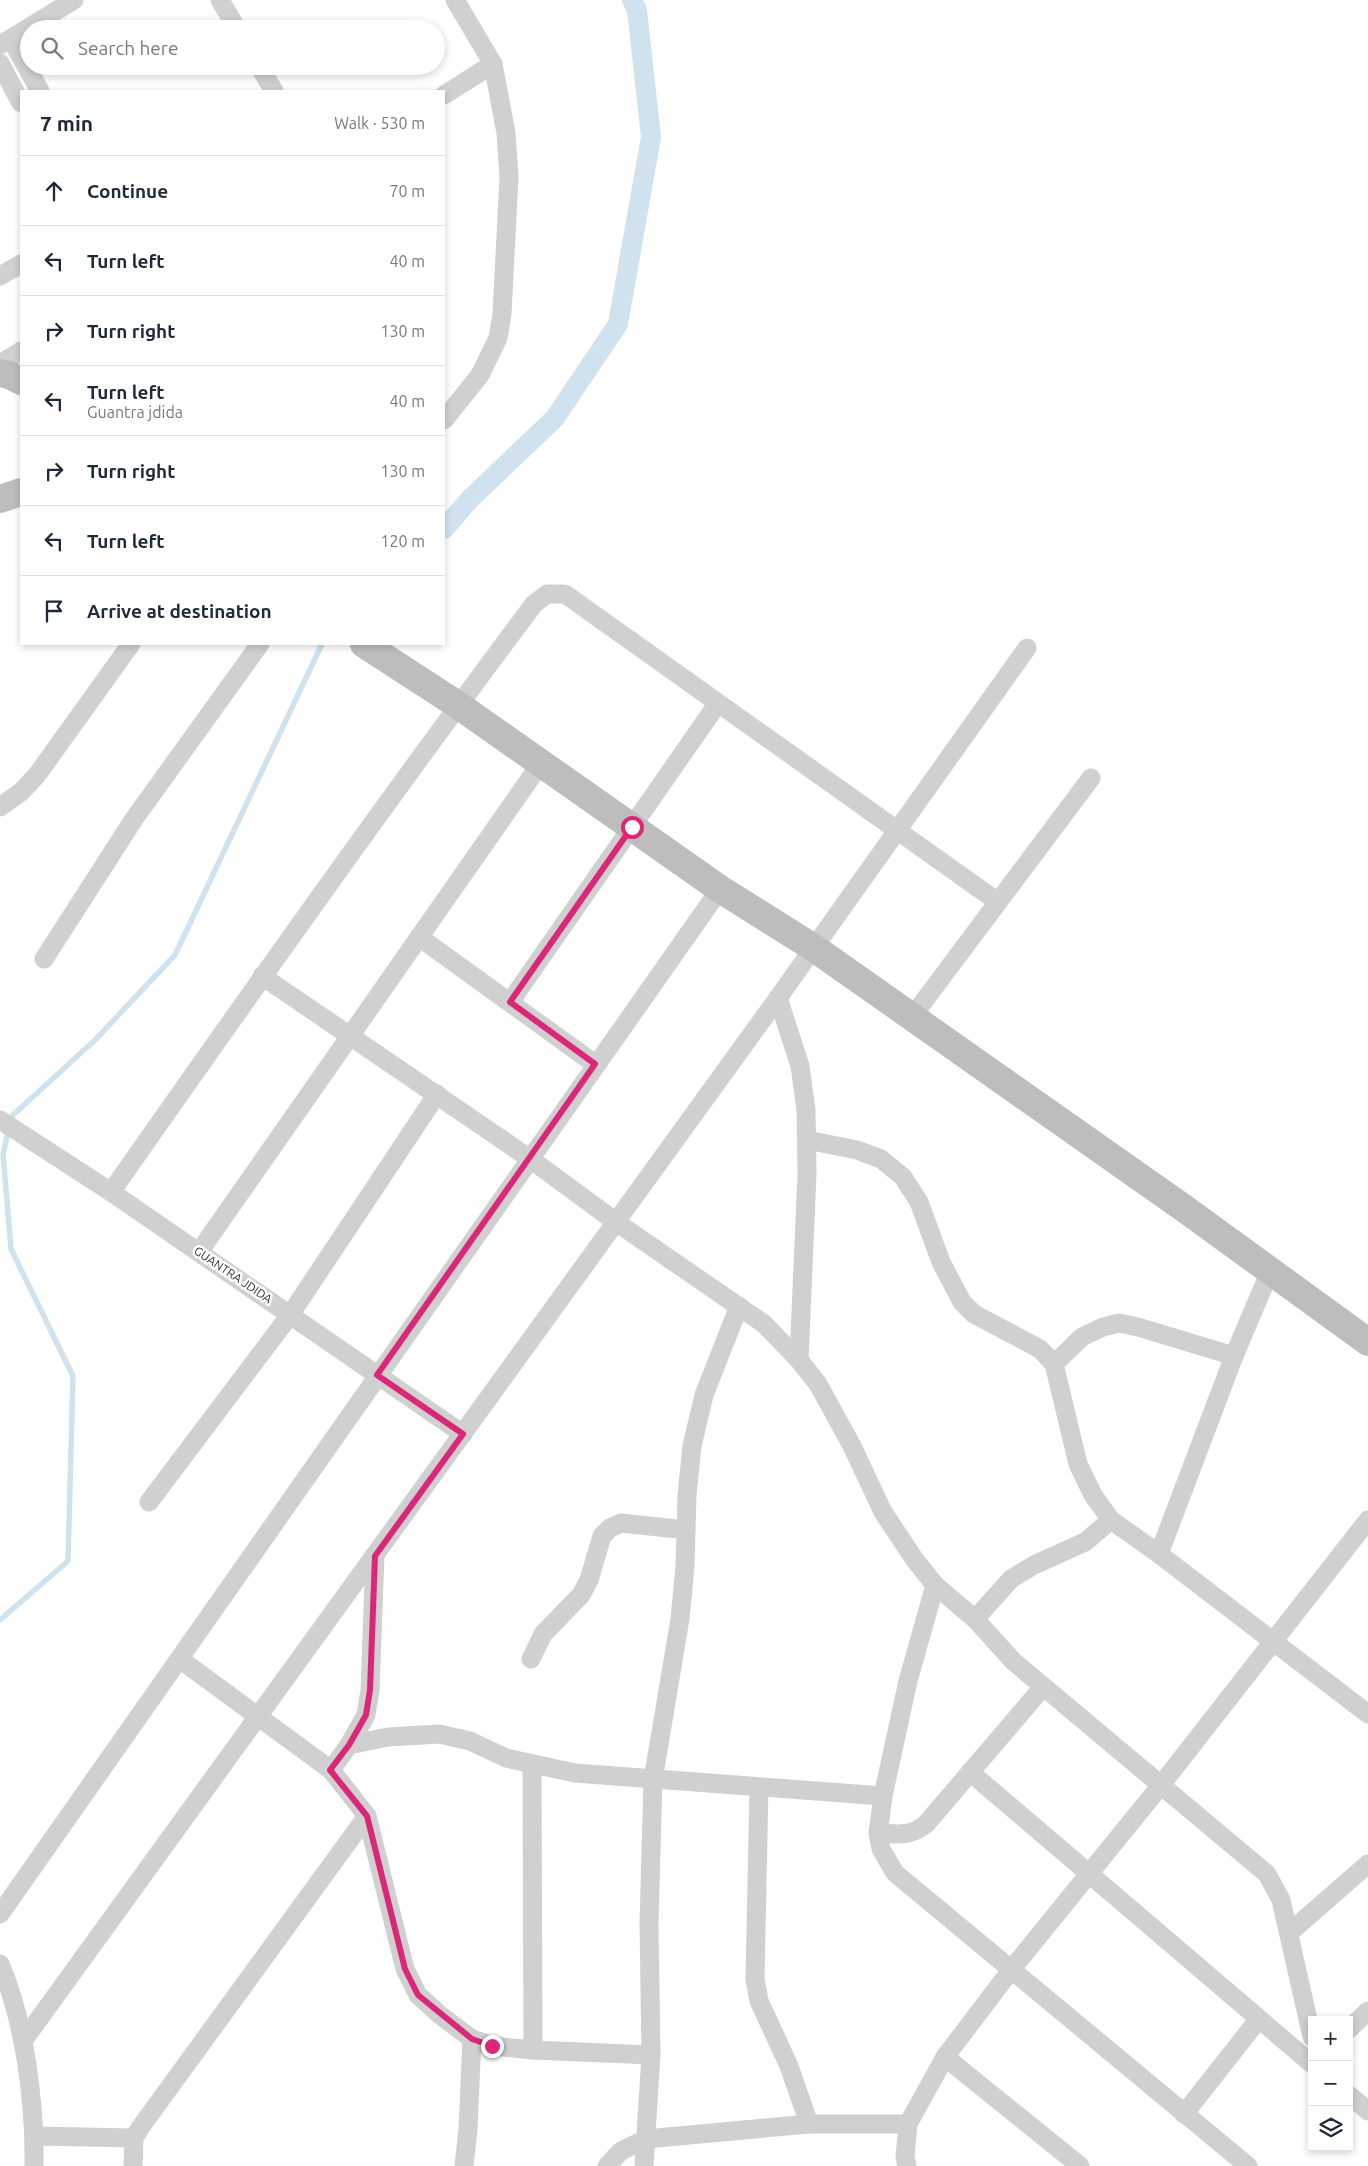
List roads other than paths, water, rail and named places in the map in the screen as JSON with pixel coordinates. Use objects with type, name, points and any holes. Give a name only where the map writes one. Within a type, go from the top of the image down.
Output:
[{"type":"street","points":[[41,20],[74,0]]},
{"type":"street","points":[[220,0],[232,20]]},
{"type":"street","points":[[445,419],[480,376],[498,338],[502,314],[509,177],[506,133],[492,64],[456,0]]},
{"type":"street","points":[[20,33],[5,42],[20,61]]},
{"type":"street","points":[[0,63],[20,101]]},
{"type":"street","points":[[445,94],[492,64]]},
{"type":"street","points":[[11,85],[27,75]]},
{"type":"street","points":[[31,75],[39,90]]},
{"type":"street","points":[[264,75],[273,90]]},
{"type":"street","points":[[0,276],[20,265]]},
{"type":"street","points":[[0,364],[20,352]]},
{"type":"street","points":[[0,373],[9,374],[20,380]]},
{"type":"street","points":[[0,499],[20,492]]},
{"type":"street","points":[[112,1192],[262,976],[458,705],[534,604],[547,594],[565,594],[998,902]]},
{"type":"street","points":[[0,807],[21,792],[42,769],[130,645]]},
{"type":"street","points":[[44,959],[134,819],[259,645]]},
{"type":"street","points":[[368,646],[458,705],[720,889],[814,948],[1270,1270],[1368,1342]]},
{"type":"street","points":[[23,2041],[778,998],[1027,648]]},
{"type":"street","points":[[510,1002],[718,703]]},
{"type":"street","points":[[199,1252],[541,763]]},
{"type":"street","points":[[912,1017],[1091,778]]},
{"type":"street","points":[[0,1914],[181,1660],[377,1375],[720,889]]},
{"type":"street","points":[[419,937],[595,1064]]},
{"type":"street","points":[[262,976],[529,1158],[616,1222],[764,1324],[799,1360],[818,1384],[852,1446],[883,1512],[915,1560],[935,1585],[975,1619],[1013,1661],[1267,1874],[1281,1900],[1308,2019]]},
{"type":"street","points":[[778,998],[800,1066],[806,1110],[807,1174],[799,1360]]},
{"type":"street","points":[[148,1502],[290,1315],[436,1094]]},
{"type":"street","name":"GUANTRA JDIDA","points":[[0,1120],[112,1192],[463,1434]]},
{"type":"street","points":[[806,1140],[856,1150],[881,1159],[903,1177],[919,1202],[941,1262],[962,1302],[974,1314],[1040,1350],[1054,1364],[1078,1464],[1093,1494],[1111,1520],[1159,1554],[1368,1714]]},
{"type":"street","points":[[1159,1554],[1234,1356],[1270,1270]]},
{"type":"street","points":[[644,2166],[651,2055],[649,1923],[654,1780],[680,1619],[687,1496],[692,1446],[704,1395],[740,1306]]},
{"type":"street","points":[[1054,1364],[1082,1337],[1103,1326],[1119,1323],[1234,1356]]},
{"type":"street","points":[[975,1619],[1011,1579],[1034,1565],[1085,1542],[1111,1520]]},
{"type":"street","points":[[531,1659],[543,1634],[581,1595],[589,1580],[602,1536],[610,1528],[621,1523],[631,1523],[686,1530]]},
{"type":"street","points":[[907,2166],[905,2157],[908,2124],[945,2057],[1011,1970],[1161,1785],[1272,1642],[1365,1529]]},
{"type":"street","points":[[330,1770],[349,1745],[366,1715],[369,1698],[375,1556]]},
{"type":"street","points":[[935,1585],[910,1674],[883,1796],[878,1833],[881,1849],[895,1873],[1248,2166]]},
{"type":"street","points":[[181,1660],[330,1770],[367,1816],[405,1969],[418,1995],[472,2039],[492,2046],[533,2050],[651,2055]]},
{"type":"street","points":[[878,1833],[902,1834],[916,1832],[926,1824],[1043,1687]]},
{"type":"street","points":[[349,1745],[388,1737],[439,1734],[470,1741],[506,1758],[575,1773],[883,1796]]},
{"type":"street","points":[[532,1765],[533,2050]]},
{"type":"street","points":[[970,1772],[1258,2020],[1308,2061]]},
{"type":"street","points":[[759,1787],[755,1979],[759,2001],[790,2066],[809,2124]]},
{"type":"street","points":[[133,2166],[134,2138],[367,1816]]},
{"type":"street","points":[[1289,1933],[1368,1864]]},
{"type":"street","points":[[0,1964],[6,1978],[23,2041],[35,2136],[34,2166]]},
{"type":"street","points":[[1353,2025],[1368,2011]]},
{"type":"street","points":[[1184,2114],[1258,2020]]},
{"type":"street","points":[[464,2166],[468,2129],[472,2039]]},
{"type":"street","points":[[945,2057],[1080,2166]]},
{"type":"street","points":[[1353,2098],[1368,2111]]},
{"type":"street","points":[[607,2166],[621,2151],[646,2139],[809,2124],[908,2124]]},
{"type":"street","points":[[35,2136],[134,2138]]},
{"type":"waterway","points":[[445,528],[470,499],[555,418],[618,324],[651,137],[637,10],[632,0]]},
{"type":"waterway","points":[[0,1620],[68,1561],[73,1376],[11,1249],[3,1154],[12,1116],[96,1039],[175,955],[322,645]]}]
